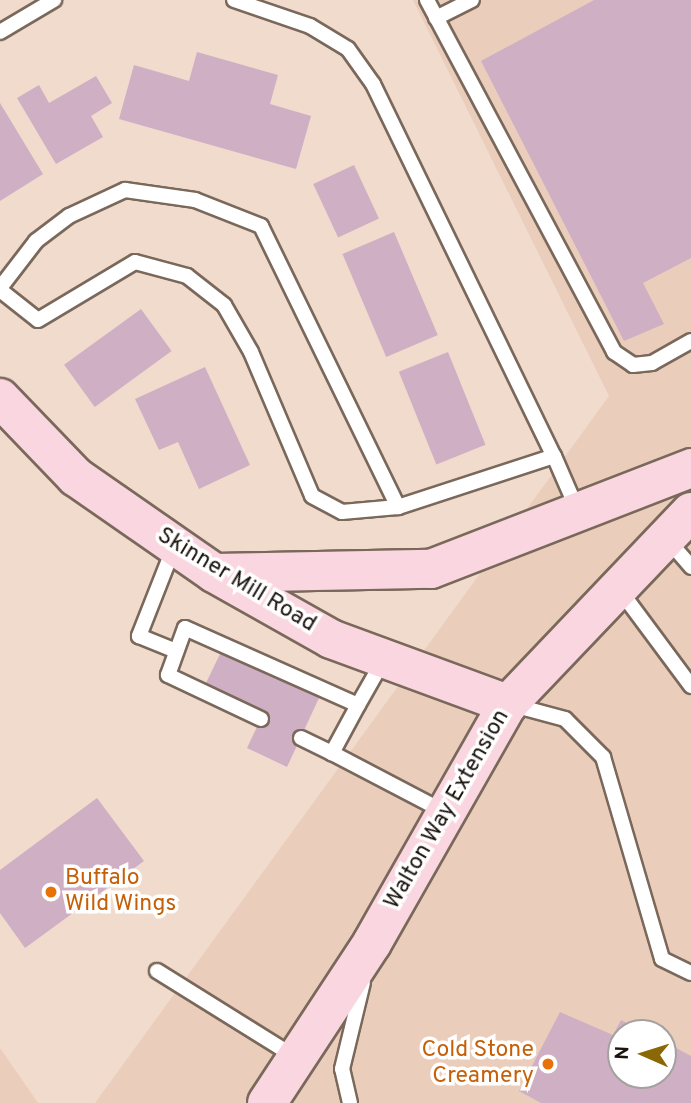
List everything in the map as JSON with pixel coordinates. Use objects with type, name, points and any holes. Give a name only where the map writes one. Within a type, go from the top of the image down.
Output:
[{"type":"main road","name":"Skinner Mill Road","points":[[0,398],[76,477],[214,573],[331,639],[508,704]]},
{"type":"main road","points":[[214,573],[431,569],[577,509],[691,468]]},
{"type":"main road","name":"Walton Way Extension","points":[[267,1103],[372,943],[508,704],[679,525]]},
{"type":"lane","points":[[0,32],[54,0]]},
{"type":"lane","points":[[234,0],[310,26],[348,49],[399,132],[577,509]]},
{"type":"lane","points":[[427,0],[614,352],[633,365],[652,363],[691,341]]},
{"type":"lane","points":[[436,18],[472,0]]},
{"type":"lane","points":[[398,507],[261,226],[195,200],[125,190],[69,216],[36,241],[0,289],[38,320],[135,262],[187,276],[224,305],[312,496],[342,512],[398,507],[554,456]]},
{"type":"lane","points":[[679,525],[691,567]]},
{"type":"lane","points":[[174,545],[139,636],[176,651]]},
{"type":"lane","points":[[618,588],[691,686]]},
{"type":"lane","points":[[261,719],[168,675],[185,628],[358,705]]},
{"type":"lane","points":[[332,753],[384,659]]},
{"type":"lane","points":[[508,704],[565,719],[603,757],[662,959],[691,973]]},
{"type":"lane","points":[[301,738],[448,813]]},
{"type":"lane","points":[[350,1103],[342,1069],[372,943]]},
{"type":"lane","points":[[156,971],[296,1058]]},
{"type":"shaded area","points":[[413,0],[691,0],[691,1103],[95,1103],[609,396]]},
{"type":"shaded area","points":[[0,1048],[38,1103],[0,1103]]},
{"type":"building","points":[[594,0],[691,0],[691,258],[643,283],[664,324],[624,341],[481,61]]},
{"type":"building","points":[[197,52],[278,75],[270,104],[311,116],[296,169],[119,119],[134,65],[189,81]]},
{"type":"building","points":[[96,76],[112,103],[91,116],[103,137],[56,164],[17,98],[39,85],[49,103]]},
{"type":"building","points":[[0,103],[43,174],[0,201]]},
{"type":"building","points":[[354,165],[379,218],[338,237],[313,184]]},
{"type":"building","points":[[394,232],[438,335],[386,357],[342,254]]},
{"type":"building","points":[[141,309],[172,351],[95,407],[64,365]]},
{"type":"building","points":[[448,352],[485,445],[436,465],[399,372]]},
{"type":"building","points":[[205,367],[250,465],[199,489],[178,442],[159,450],[135,399]]},
{"type":"building","points":[[221,652],[319,698],[287,767],[247,748],[264,712],[205,685]]},
{"type":"building","name":"Buffalo Wild Wings","points":[[97,798],[144,861],[25,948],[0,913],[0,870]]},
{"type":"building","points":[[560,1012],[607,1032],[607,1089],[677,1089],[677,1048],[691,1056],[691,1103],[541,1103],[519,1091]]},
{"type":"place","name":"Buffalo Wild Wings","points":[[51,892]]},
{"type":"place","name":"Cold Stone Creamery","points":[[548,1064]]}]
